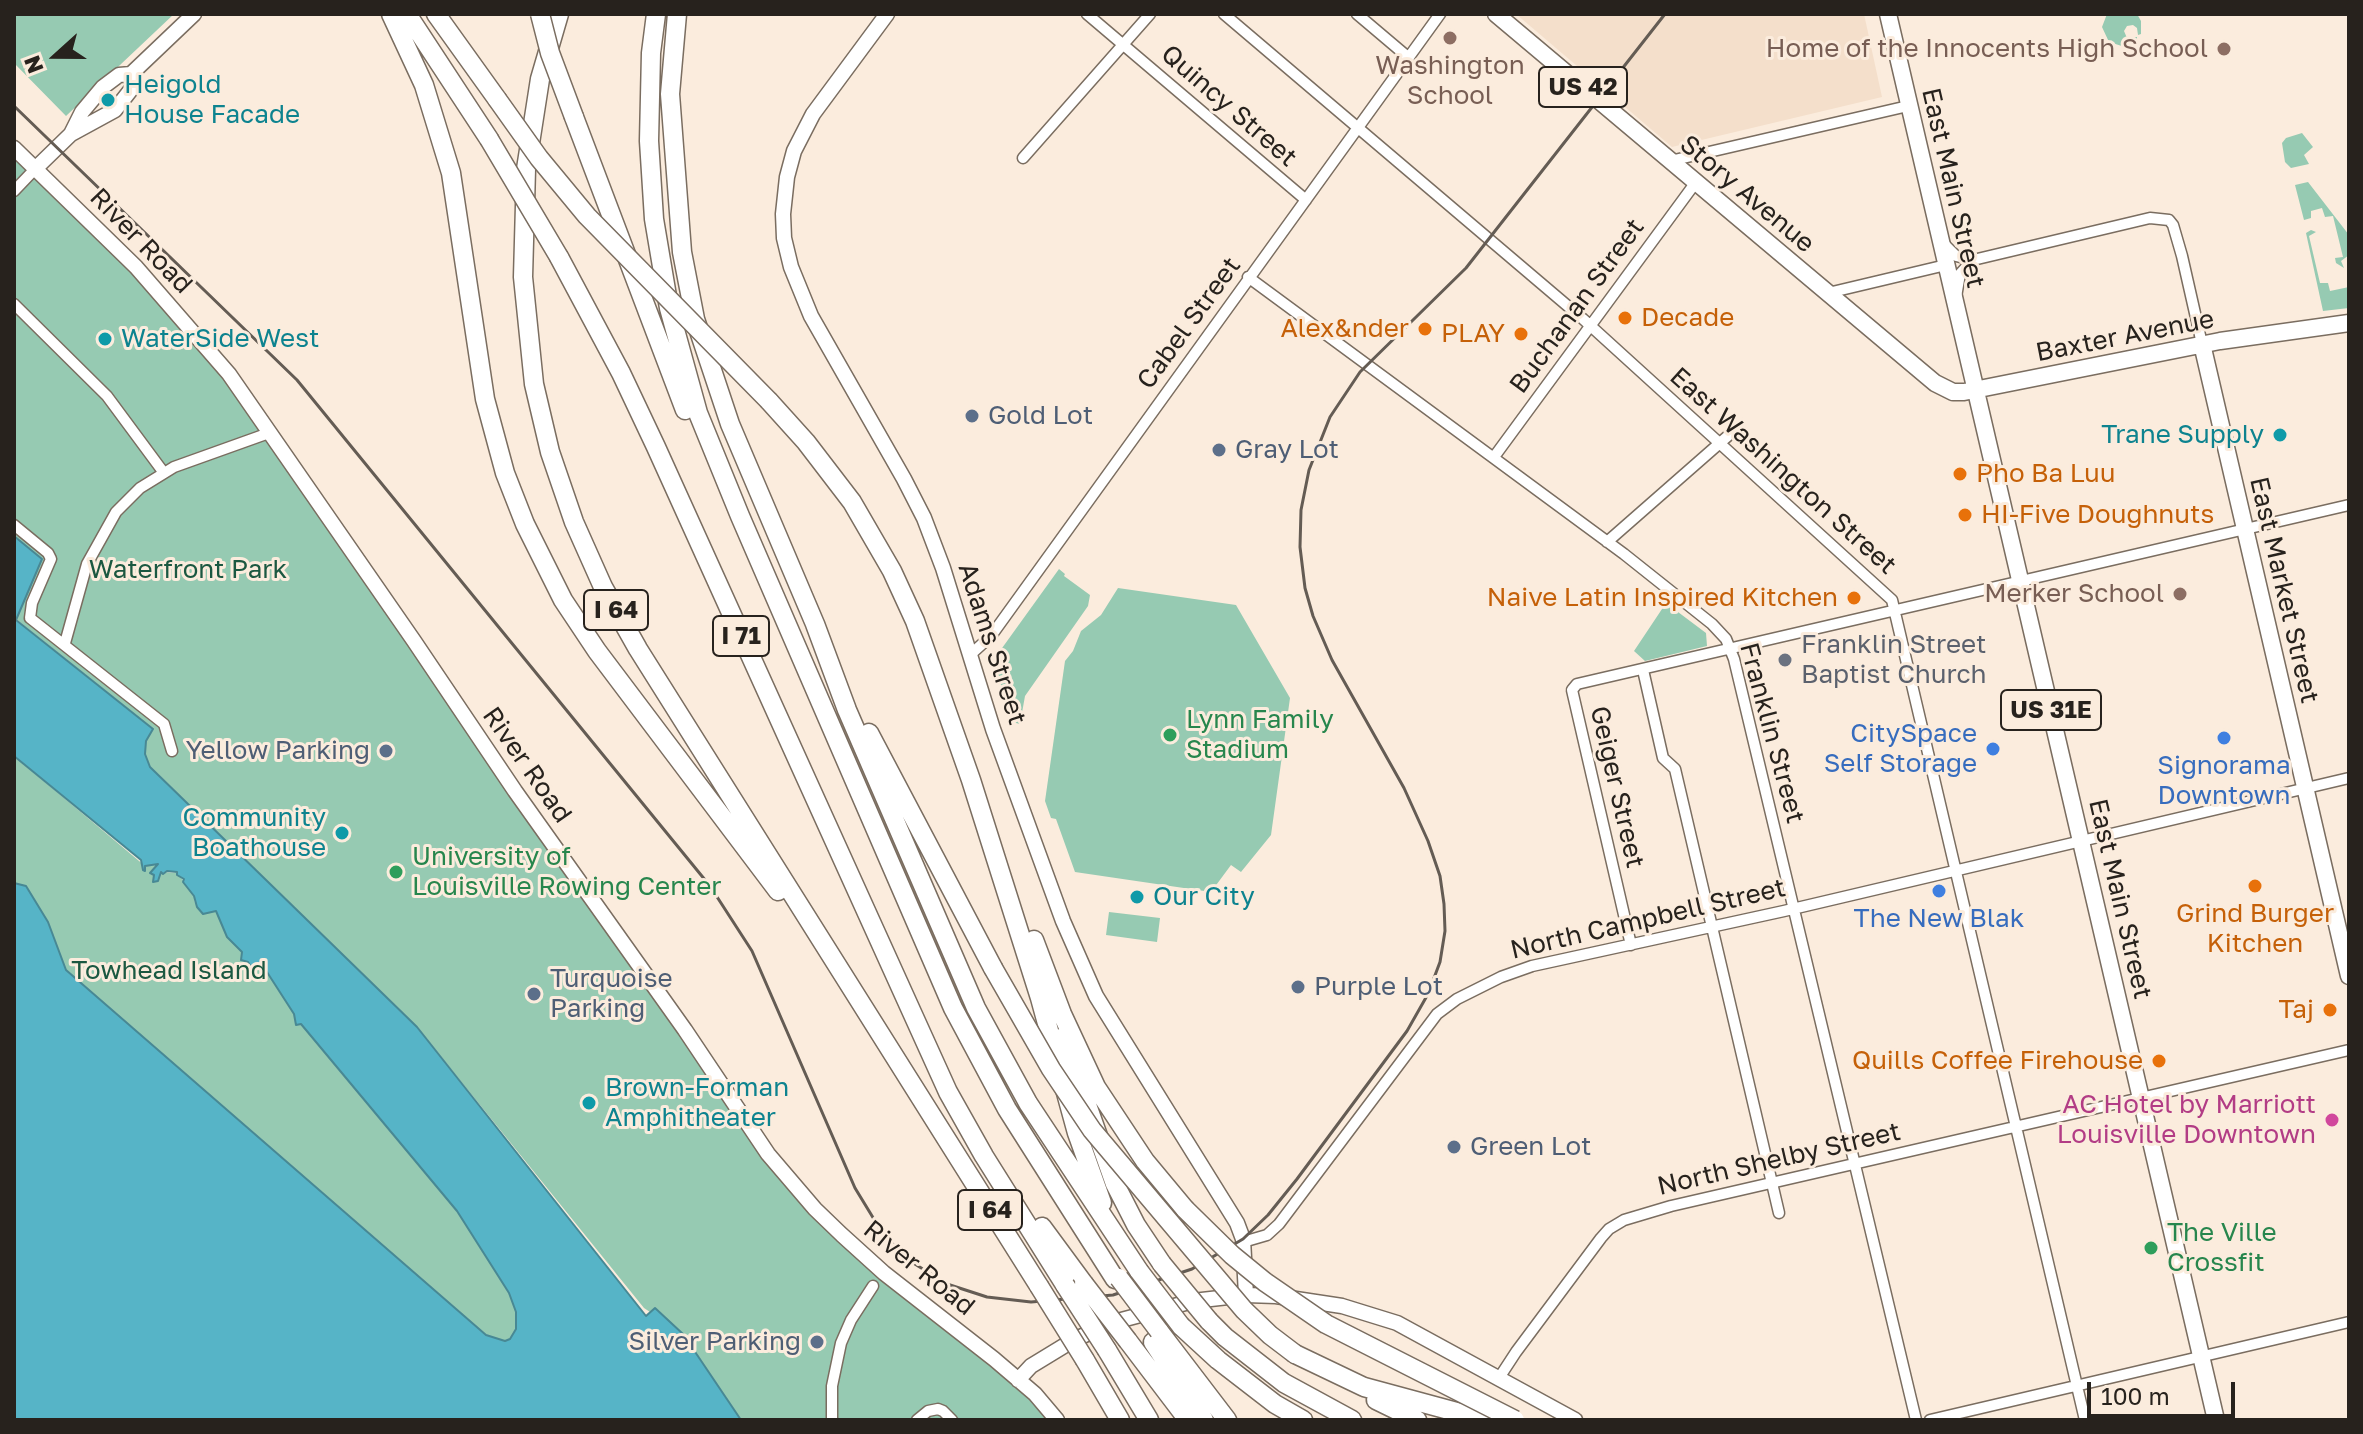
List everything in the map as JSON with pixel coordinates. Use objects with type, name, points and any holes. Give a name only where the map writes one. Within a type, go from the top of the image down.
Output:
[{"type":"highway","points":[[391,14],[424,85],[443,143],[455,195],[479,363],[491,423],[505,473],[538,553],[563,600],[597,651],[746,846],[942,1133]]},
{"type":"highway","name":"I 71","points":[[407,14],[489,139],[559,257],[609,350],[656,447],[913,1021]]},
{"type":"highway","points":[[436,14],[545,166],[587,216],[769,401],[837,482],[892,571],[924,641],[971,780],[1040,998],[1077,1133],[1110,1229]]},
{"type":"highway","points":[[540,14],[550,53],[705,460],[732,522],[771,589]]},
{"type":"highway","name":"I 64","points":[[559,14],[533,116],[522,240],[525,312],[534,384],[561,487],[603,587],[638,649],[1120,1420]]},
{"type":"highway","points":[[656,14],[649,141],[654,219],[669,308],[703,427],[966,1034],[1007,1109],[1154,1332],[1204,1420]]},
{"type":"highway","points":[[677,14],[670,94],[675,178],[682,252],[698,327],[730,424],[815,624],[847,710],[976,1008],[1028,1103],[1160,1302],[1218,1360],[1275,1404],[1303,1420]]},
{"type":"highway","points":[[673,118],[678,101],[685,14]]},
{"type":"highway","points":[[815,624],[897,788],[993,968],[1051,1069],[1092,1130],[1244,1310],[1270,1335],[1338,1382],[1417,1420]]},
{"type":"highway","points":[[971,780],[1062,1014],[1096,1087],[1145,1161],[1185,1209],[1232,1255],[1315,1317],[1385,1356],[1515,1420]]},
{"type":"highway","points":[[1034,940],[1078,1084],[1115,1184],[1136,1225],[1162,1264],[1209,1321],[1244,1353],[1284,1383],[1352,1420]]},
{"type":"highway","points":[[913,1021],[993,1156],[1084,1284],[1188,1420]]},
{"type":"highway","points":[[913,1021],[965,1125],[1149,1420]]},
{"type":"highway","points":[[1154,1332],[1227,1420]]},
{"type":"highway","points":[[1298,1356],[1364,1387],[1486,1420]]},
{"type":"main road","name":"Story Avenue","points":[[1496,14],[1935,383],[1953,392],[1975,390]]},
{"type":"main road","name":"East Main Street","points":[[1888,14],[2216,1420]]},
{"type":"main road","name":"Baxter Avenue","points":[[1975,390],[2202,344],[2349,323]]},
{"type":"main road","name":"East Market Street","points":[[2202,344],[2349,976]]},
{"type":"street","points":[[71,134],[82,112],[103,87],[119,75],[131,74],[194,14]]},
{"type":"street","name":"Adams Street","points":[[887,14],[813,114],[790,164],[785,191],[784,238],[795,280],[811,316],[924,518],[938,553],[993,729],[1074,949],[1096,996],[1237,1223],[1243,1242],[1246,1295]]},
{"type":"street","name":"Quincy Street","points":[[1087,14],[1306,200]]},
{"type":"street","points":[[1023,158],[1150,14]]},
{"type":"street","name":"East Washington Street","points":[[1224,14],[1725,439],[1892,600],[2085,1420]]},
{"type":"street","points":[[1357,14],[1409,58]]},
{"type":"street","name":"Cabel Street","points":[[970,655],[991,636],[1440,14]]},
{"type":"street","points":[[14,191],[71,134],[115,110],[133,87],[131,74]]},
{"type":"street","points":[[1670,161],[1908,106]]},
{"type":"street","name":"River Road","points":[[14,148],[136,267],[229,374],[515,791],[671,1009],[768,1154],[815,1209],[870,1261],[1018,1380],[1057,1420]]},
{"type":"street","name":"Buchanan Street","points":[[1494,457],[1696,182]]},
{"type":"street","name":"East Market Street","points":[[1973,260],[2150,218],[2166,219],[2173,225],[2202,344]]},
{"type":"street","points":[[1941,241],[1956,256],[1973,260],[1960,274],[1955,303]]},
{"type":"street","points":[[1828,293],[1946,265]]},
{"type":"street","name":"Franklin Street","points":[[1248,277],[1607,542],[1712,624],[1726,639],[1916,1420]]},
{"type":"street","points":[[14,304],[107,396],[164,473]]},
{"type":"street","points":[[65,643],[87,564],[116,512],[140,488],[174,467],[269,433]]},
{"type":"street","points":[[1607,542],[1725,439]]},
{"type":"street","points":[[1779,1213],[1675,769],[1663,758],[1643,670],[2349,505]]},
{"type":"street","points":[[14,525],[51,559],[32,603],[30,618],[164,724],[172,751]]},
{"type":"street","name":"Geiger Street","points":[[1631,945],[1572,690],[1581,683],[1643,670]]},
{"type":"street","name":"North Campbell Street","points":[[1243,1242],[1267,1235],[1279,1224],[1427,1025],[1443,1008],[1469,992],[1518,970],[2349,778]]},
{"type":"street","name":"North Shelby Street","points":[[1499,1378],[1510,1359],[1609,1229],[1645,1213],[2349,1050]]},
{"type":"street","points":[[832,1420],[832,1386],[841,1343],[851,1320],[873,1286]]},
{"type":"street","points":[[1018,1380],[1031,1366],[1110,1323],[1193,1301],[1246,1295],[1310,1300],[1367,1313],[1426,1337],[1575,1420]]},
{"type":"street","points":[[1930,1420],[2349,1322]]},
{"type":"street","points":[[917,1420],[933,1409],[943,1411],[952,1420]]},
{"type":"shaded area","points":[[1516,14],[1864,14],[1882,97],[1672,147]]},
{"type":"green space","points":[[14,14],[174,14],[66,116],[14,63]]},
{"type":"green space","points":[[2107,14],[2137,14],[2141,21],[2141,34],[2138,35],[2133,25],[2127,26],[2124,31],[2127,38],[2137,37],[2137,40],[2125,47],[2109,42],[2102,27]]},
{"type":"green space","points":[[2302,133],[2313,147],[2304,155],[2309,164],[2291,168],[2285,162],[2282,143],[2286,138]]},
{"type":"green space","name":"Waterfront Park","points":[[14,150],[229,374],[815,1209],[1018,1380],[1053,1420],[741,1420],[683,1334],[644,1308],[417,1027],[150,767],[145,754],[146,741],[153,729],[16,619],[42,560],[14,536]]},
{"type":"green space","points":[[2308,182],[2349,235],[2349,255],[2341,261],[2344,268],[2336,263],[2335,258],[2343,257],[2333,216],[2325,217],[2322,208],[2311,211],[2311,218],[2304,220],[2295,185]]},
{"type":"green space","points":[[2311,230],[2316,232],[2309,236],[2320,283],[2328,283],[2330,291],[2349,287],[2349,308],[2323,311],[2306,233]]},
{"type":"green space","points":[[1059,569],[1090,595],[1088,606],[1025,696],[1020,724],[1016,723],[992,662]]},
{"type":"green space","name":"Lynn Family Stadium","points":[[1118,588],[1236,605],[1290,698],[1271,835],[1241,872],[1231,865],[1211,892],[1075,872],[1056,819],[1051,818],[1045,801],[1065,661],[1081,631],[1101,615]]},
{"type":"green space","points":[[1666,603],[1706,633],[1707,646],[1645,661],[1634,651]]},
{"type":"green space","name":"Towhead Island","points":[[14,756],[145,866],[158,864],[150,874],[154,875],[154,882],[161,872],[178,873],[194,896],[195,903],[216,911],[227,937],[242,952],[241,961],[248,962],[251,967],[259,965],[265,969],[294,1014],[295,1021],[301,1024],[457,1211],[509,1293],[516,1312],[516,1330],[510,1340],[486,1335],[66,970],[48,922],[26,886],[14,883]]},
{"type":"green space","points":[[1109,912],[1160,918],[1157,942],[1106,935]]},
{"type":"water","points":[[14,536],[42,559],[16,620],[153,729],[146,741],[145,754],[150,767],[417,1027],[646,1316],[655,1308],[683,1334],[741,1420],[14,1420],[14,883],[26,886],[48,922],[66,970],[486,1335],[505,1341],[510,1339],[516,1329],[516,1312],[509,1293],[457,1211],[301,1024],[296,1025],[294,1014],[265,969],[259,965],[251,967],[241,960],[242,952],[227,937],[216,911],[203,914],[177,872],[161,872],[158,881],[153,882],[154,875],[150,873],[158,864],[145,866],[143,870],[141,860],[14,756]]},
{"type":"railway","points":[[14,106],[297,380],[710,886],[752,951],[855,1188],[883,1234],[910,1261],[947,1284],[987,1297],[1031,1302],[1113,1295],[1192,1269],[1243,1239],[1268,1215],[1297,1179],[1407,1031],[1428,994],[1440,962],[1445,931],[1440,876],[1404,788],[1332,660],[1313,616],[1305,588],[1300,547],[1301,510],[1309,470],[1330,417],[1360,372],[1466,268],[1665,14]]},
{"type":"place","name":"Washington School","points":[[1450,38]]},
{"type":"place","name":"Home of the Innocents High School","points":[[2224,49]]},
{"type":"place","name":"Heigold House Facade","points":[[108,100]]},
{"type":"place","name":"Decade","points":[[1625,318]]},
{"type":"place","name":"Alex&nder","points":[[1425,329]]},
{"type":"place","name":"PLAY","points":[[1521,334]]},
{"type":"place","name":"WaterSide West","points":[[105,339]]},
{"type":"place","name":"Gold Lot","points":[[972,416]]},
{"type":"place","name":"Trane Supply","points":[[2280,435]]},
{"type":"place","name":"Gray Lot","points":[[1219,450]]},
{"type":"place","name":"Pho Ba Luu","points":[[1960,474]]},
{"type":"place","name":"HI-Five Doughnuts","points":[[1965,515]]},
{"type":"place","name":"Merker School","points":[[2180,594]]},
{"type":"place","name":"Naive Latin Inspired Kitchen","points":[[1854,598]]},
{"type":"place","name":"Franklin Street Baptist Church","points":[[1785,660]]},
{"type":"place","name":"Lynn Family Stadium","points":[[1170,735]]},
{"type":"place","name":"Signorama Downtown","points":[[2224,738]]},
{"type":"place","name":"CitySpace Self Storage","points":[[1993,749]]},
{"type":"place","name":"Yellow Parking","points":[[386,751]]},
{"type":"place","name":"Community Boathouse","points":[[342,833]]},
{"type":"place","name":"University of Louisville Rowing Center","points":[[396,872]]},
{"type":"place","name":"Grind Burger Kitchen","points":[[2255,886]]},
{"type":"place","name":"The New Blak","points":[[1939,891]]},
{"type":"place","name":"Our City","points":[[1137,897]]},
{"type":"place","name":"Purple Lot","points":[[1298,987]]},
{"type":"place","name":"Turquoise Parking","points":[[534,994]]},
{"type":"place","name":"Taj","points":[[2330,1010]]},
{"type":"place","name":"Quills Coffee Firehouse","points":[[2159,1061]]},
{"type":"place","name":"Brown-Forman Amphitheater","points":[[589,1103]]},
{"type":"place","name":"AC Hotel by Marriott Louisville Downtown","points":[[2332,1120]]},
{"type":"place","name":"Green Lot","points":[[1454,1147]]},
{"type":"place","name":"The Ville Crossfit","points":[[2151,1248]]},
{"type":"place","name":"Silver Parking","points":[[817,1342]]}]
